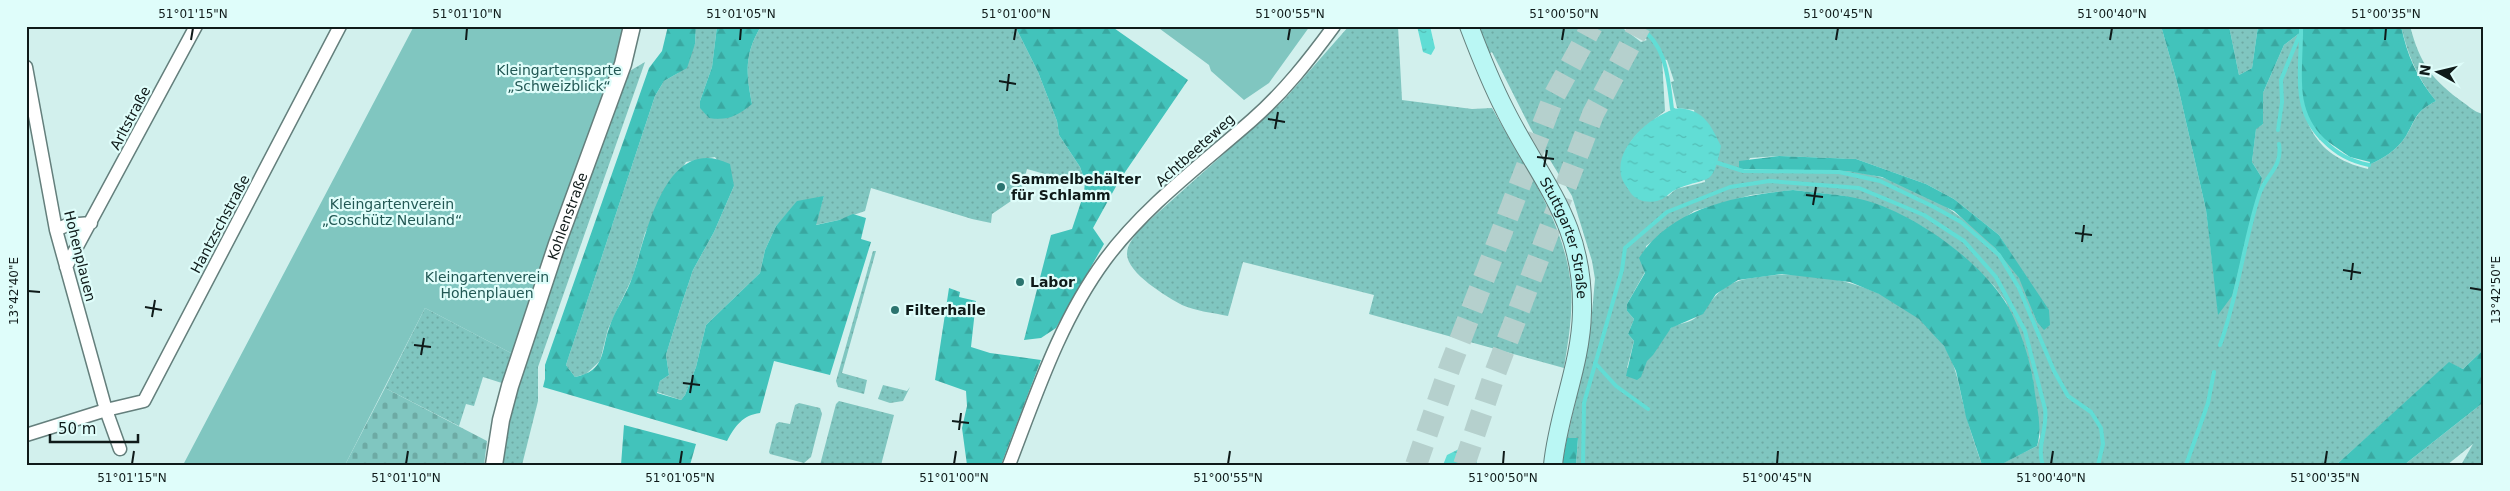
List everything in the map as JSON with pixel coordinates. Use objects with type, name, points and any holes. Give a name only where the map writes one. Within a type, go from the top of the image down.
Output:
[{"type":"main road","name":"Stuttgarter Straße","points":[[1469,26],[1505,111],[1556,198],[1570,228],[1579,262],[1582,285],[1581,337],[1553,465]]},
{"type":"street","name":"Arltstraße","points":[[66,267],[196,26]]},
{"type":"street","name":"Hantzschstraße","points":[[26,435],[106,410],[144,401],[340,26]]},
{"type":"street","name":"Kohlenstraße","points":[[494,465],[501,420],[510,386],[557,244],[623,64],[632,26]]},
{"type":"street","name":"Achtbeeteweg","points":[[1009,465],[1055,348],[1077,303],[1104,261],[1153,209],[1289,84],[1334,26]]},
{"type":"street","name":"Hohenplauen","points":[[26,67],[56,230],[106,410],[120,449]]},
{"type":"street","points":[[56,230],[67,225],[91,223]]},
{"type":"green space","points":[[414,26],[626,26],[618,60],[513,354],[425,308],[345,465],[183,465]]},
{"type":"green space","points":[[668,26],[696,26],[695,44],[687,68],[664,81],[655,96],[566,365],[575,377],[592,370],[601,359],[609,328],[630,282],[662,192],[674,174],[689,162],[708,158],[730,164],[734,186],[714,232],[693,270],[666,355],[669,375],[660,381],[657,393],[681,400],[685,395],[696,367],[706,325],[760,273],[765,250],[776,226],[797,201],[824,196],[816,225],[839,220],[853,214],[866,218],[861,239],[871,242],[830,375],[774,361],[760,413],[749,416],[740,422],[727,441],[543,387],[545,365],[649,68],[662,51]]},
{"type":"green space","points":[[696,26],[717,26],[712,67],[700,101],[752,104],[748,83],[749,55],[755,36],[761,26],[1015,26],[1038,72],[1057,121],[1059,135],[1080,167],[1085,181],[1073,182],[1027,169],[1020,195],[992,214],[991,223],[871,188],[865,211],[839,220],[815,225],[824,196],[786,215],[776,226],[765,250],[760,273],[706,325],[696,367],[685,395],[681,400],[657,392],[660,381],[669,375],[666,355],[693,270],[714,232],[734,186],[715,157],[686,162],[645,233],[633,276],[608,329],[600,361],[586,374],[575,377],[566,365],[655,96],[664,81],[678,73],[695,44]]},
{"type":"green space","points":[[717,26],[761,26],[755,36],[749,55],[748,83],[752,104],[742,112],[722,119],[709,118],[700,108],[700,101],[712,67]]},
{"type":"green space","points":[[1015,26],[1111,26],[1188,80],[1119,181],[1093,228],[1104,244],[1056,328],[1041,338],[1024,340],[1051,235],[1072,229],[1084,193],[1085,181],[1080,167],[1059,135],[1057,121],[1038,72]]},
{"type":"green space","points":[[1156,26],[1310,26],[1269,83],[1244,100],[1211,71],[1209,65]]},
{"type":"green space","points":[[1349,26],[1398,26],[1402,100],[1472,109],[1492,108],[1541,194],[1561,240],[1571,288],[1570,328],[1564,368],[1369,314],[1374,295],[1243,262],[1228,316],[1182,305],[1149,284],[1133,269],[1127,250],[1132,239],[1142,227],[1283,101]]},
{"type":"green space","points":[[1476,26],[1620,26],[1641,42],[1647,40],[1630,26],[2161,26],[2177,82],[2206,210],[2214,276],[2256,195],[2262,178],[2252,162],[2256,128],[2263,124],[2263,93],[2284,45],[2301,32],[2300,77],[2302,98],[2306,117],[2314,134],[2326,149],[2344,161],[2368,169],[2369,165],[2399,145],[2420,112],[2436,101],[2418,74],[2407,47],[2401,26],[2410,26],[2418,51],[2435,79],[2478,113],[2484,114],[2484,349],[2463,369],[2449,363],[2336,465],[1999,465],[2037,446],[2040,437],[2032,376],[2006,302],[1994,286],[1953,248],[1923,227],[1888,209],[1844,196],[1793,190],[1751,195],[1694,211],[1646,246],[1645,272],[1627,304],[1627,311],[1634,319],[1628,334],[1634,341],[1627,368],[1650,356],[1670,329],[1694,319],[1721,290],[1730,284],[1755,277],[1789,274],[1839,280],[1888,298],[1910,311],[1929,327],[1944,346],[1955,371],[1969,427],[1982,465],[1576,465],[1578,439],[1567,438],[1585,362],[1591,324],[1595,279],[1592,261],[1572,196],[1531,129],[1492,52],[1487,55]],"holes":[[[1662,59],[1667,60],[1674,81],[1671,82],[1677,108],[1694,110],[1705,182],[1676,189],[1668,196],[1621,174],[1625,153],[1634,137],[1665,111]],[[1779,156],[1856,159],[1926,184],[1954,199],[1999,235],[2020,268],[2037,322],[2021,281],[2002,256],[1965,220],[1943,205],[1921,192],[1897,182],[1872,175],[1821,169],[1743,170],[1750,158]]]},
{"type":"green space","points":[[2161,26],[2229,26],[2239,75],[2252,68],[2258,26],[2401,26],[2406,47],[2414,66],[2423,84],[2436,101],[2420,112],[2399,145],[2369,165],[2370,162],[2350,157],[2324,139],[2320,140],[2311,126],[2302,101],[2299,75],[2301,32],[2284,45],[2263,93],[2263,124],[2256,129],[2252,162],[2262,178],[2232,296],[2218,315],[2206,210],[2177,82]]},
{"type":"green space","points":[[2229,26],[2258,26],[2252,68],[2239,75]]},
{"type":"green space","points":[[645,62],[538,367],[538,401],[522,465],[501,465],[510,411],[564,247],[628,72]]},
{"type":"green space","points":[[1779,156],[1856,159],[1926,184],[1954,199],[1999,235],[2049,310],[2050,325],[2044,330],[2037,322],[2019,278],[1995,248],[1954,211],[1882,177],[1847,171],[1739,169],[1739,161]]},
{"type":"green space","points":[[1793,190],[1846,196],[1883,206],[1903,215],[1942,239],[1977,268],[2004,300],[2014,319],[2027,353],[2038,416],[2039,439],[2037,446],[2002,464],[1982,465],[1966,417],[1956,371],[1944,346],[1919,319],[1879,294],[1850,282],[1782,274],[1738,280],[1716,294],[1703,314],[1671,328],[1647,361],[1641,377],[1637,380],[1626,376],[1634,341],[1628,334],[1634,319],[1627,311],[1627,304],[1645,273],[1639,258],[1653,241],[1669,227],[1707,207],[1750,196]]},
{"type":"green space","points":[[873,251],[876,251],[842,373],[867,380],[864,394],[838,387],[836,381]]},
{"type":"green space","points":[[949,288],[960,292],[959,297],[976,301],[971,347],[990,353],[1041,360],[1001,465],[967,465],[962,428],[967,406],[966,391],[935,380]]},
{"type":"green space","points":[[425,308],[513,354],[505,384],[483,377],[474,406],[466,404],[459,426],[385,388]]},
{"type":"green space","points":[[2484,349],[2484,402],[2404,465],[2336,465],[2449,362],[2463,369]]},
{"type":"green space","points":[[883,385],[907,391],[910,387],[903,401],[890,403],[878,399]]},
{"type":"green space","points":[[385,388],[487,441],[484,465],[345,465]]},
{"type":"green space","points":[[839,401],[894,415],[881,465],[820,465],[836,404]]},
{"type":"green space","points":[[2484,402],[2484,465],[2461,465],[2473,444],[2447,465],[2404,465]]},
{"type":"green space","points":[[799,403],[820,408],[822,414],[811,457],[804,463],[770,454],[769,452],[776,424],[779,422],[790,424],[795,405]]},
{"type":"green space","points":[[624,425],[696,444],[690,465],[621,465]]},
{"type":"green space","points":[[1567,438],[1578,438],[1576,465],[1562,465]]},
{"type":"water","points":[[1417,26],[1430,26],[1435,48],[1431,55],[1423,52]]},
{"type":"water","points":[[1679,108],[1695,112],[1710,125],[1721,146],[1715,169],[1712,175],[1703,181],[1677,189],[1660,200],[1642,201],[1632,195],[1623,182],[1621,164],[1624,153],[1638,132],[1648,123],[1669,111]]},
{"type":"water","points":[[1459,449],[1472,453],[1478,465],[1443,465],[1447,455]]},
{"type":"waterway","points":[[1638,26],[1648,34],[1660,52],[1667,74],[1672,109],[1676,111]]},
{"type":"waterway","points":[[2301,26],[2300,86],[2306,114],[2313,128],[2333,149],[2350,159],[2369,165]]},
{"type":"waterway","points":[[2278,130],[2282,102],[2281,80],[2299,36]]},
{"type":"waterway","points":[[2220,345],[2231,308],[2253,214],[2262,188],[2276,165],[2280,152],[2279,144]]},
{"type":"waterway","points":[[1715,162],[1743,171],[1839,172],[1880,181],[1961,222],[1999,255],[2019,288],[2054,371],[2068,396],[2091,412],[2101,428],[2103,444],[2098,465]]},
{"type":"waterway","points":[[1583,465],[1584,403],[1622,270],[1625,248],[1667,212],[1730,187],[1769,181],[1859,188],[1924,215],[1964,241],[1996,277],[2025,331],[2045,409],[2045,423],[2041,445],[2043,465]]},
{"type":"waterway","points":[[1595,363],[1616,386],[1648,409]]},
{"type":"waterway","points":[[2186,465],[2208,403],[2214,372]]},
{"type":"tunnel","points":[[1416,465],[1451,364],[1554,96],[1592,26]]},
{"type":"tunnel","points":[[1464,465],[1494,376],[1593,114],[1640,26]]},
{"type":"place","name":"Sammelbehälter für Schlamm","points":[[1001,187]]},
{"type":"place","name":"Labor","points":[[1020,282]]},
{"type":"place","name":"Filterhalle","points":[[895,310]]},
{"type":"park label","name":"Kleingartensparte „Schweizblick“","points":[[559,78]]},
{"type":"park label","name":"Kleingartenverein „Coschütz Neuland“","points":[[392,212]]},
{"type":"park label","name":"Kleingartenverein Hohenplauen","points":[[487,286]]}]
